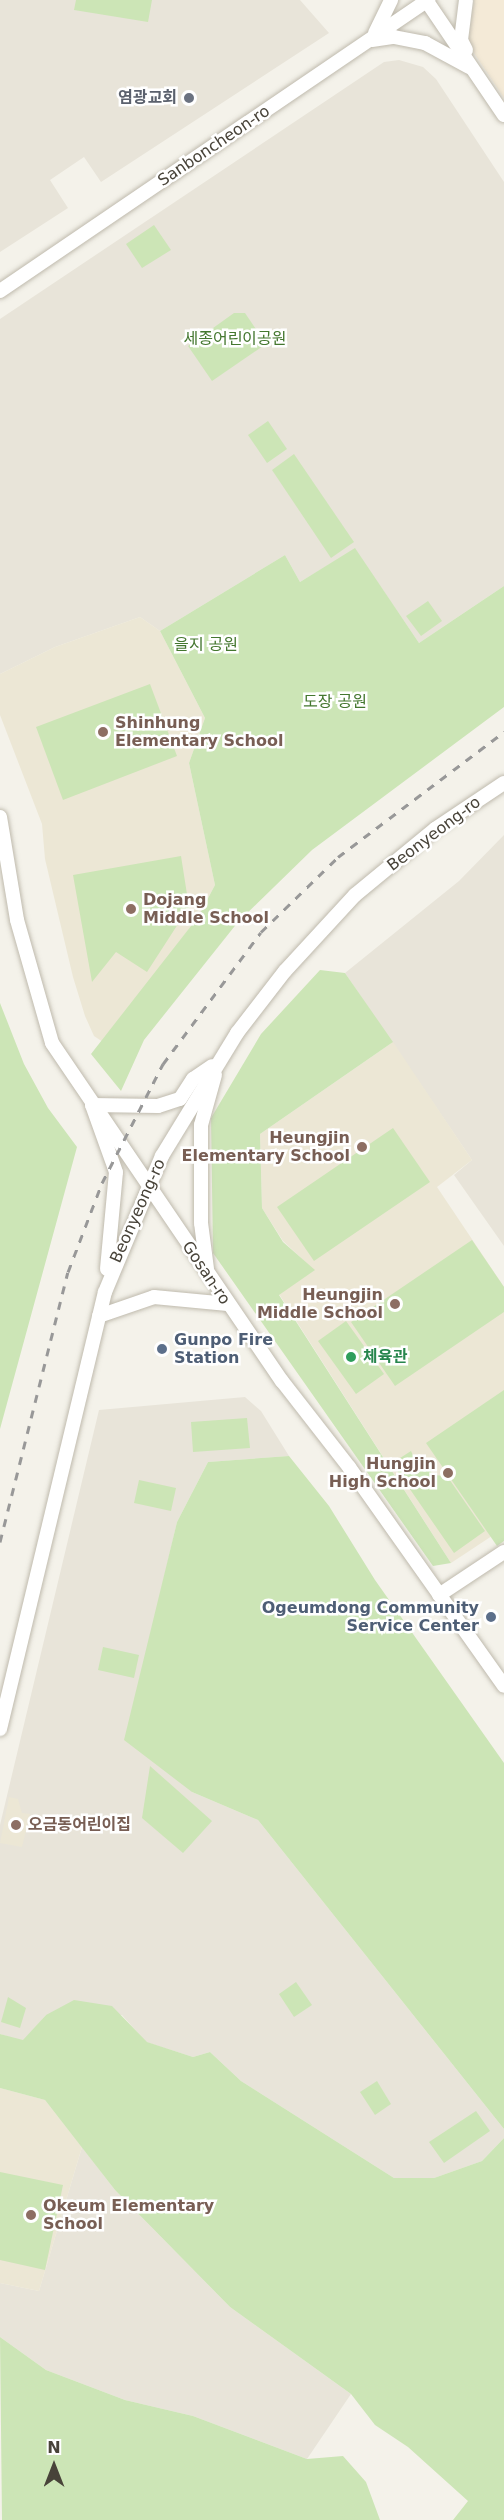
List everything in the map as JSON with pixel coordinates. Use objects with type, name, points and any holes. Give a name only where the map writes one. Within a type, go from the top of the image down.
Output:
[{"type":"street","points":[[370,40],[383,22],[391,0]]},
{"type":"street","points":[[427,0],[504,115]]},
{"type":"street","name":"Sanboncheon-ro","points":[[0,291],[427,0]]},
{"type":"street","points":[[466,0],[461,40],[473,69]]},
{"type":"street","points":[[370,40],[394,37],[424,43],[473,69]]},
{"type":"street","name":"Beonyeong-ro","points":[[0,1730],[105,1292],[147,1186],[219,1061],[285,971],[355,895],[435,829],[504,783]]},
{"type":"street","name":"Gosan-ro","points":[[0,817],[16,920],[44,1023],[92,1105],[228,1304],[504,1686]]},
{"type":"street","points":[[105,1292],[116,1172],[92,1105],[158,1106],[180,1099],[194,1079],[219,1061]]},
{"type":"street","points":[[208,1274],[201,1223],[201,1125],[219,1061]]},
{"type":"street","points":[[99,1316],[154,1297],[228,1304]]},
{"type":"street","points":[[439,1595],[504,1552]]},
{"type":"shaded area","points":[[0,0],[300,0],[329,33],[101,182],[84,157],[50,180],[68,208],[0,252]]},
{"type":"shaded area","points":[[474,0],[504,0],[504,98],[468,44]]},
{"type":"shaded area","points":[[399,60],[423,67],[436,79],[504,182],[504,586],[419,643],[355,549],[300,582],[285,555],[160,631],[140,617],[55,647],[0,674],[0,319],[384,62]]},
{"type":"shaded area","points":[[140,617],[160,631],[205,718],[189,763],[215,885],[198,917],[103,1042],[94,1036],[73,977],[45,859],[42,824],[0,715],[0,674],[55,647]]},
{"type":"shaded area","points":[[504,835],[504,1246],[454,1175],[472,1160],[345,973],[459,881]]},
{"type":"shaded area","points":[[393,1042],[472,1160],[437,1187],[504,1287],[504,1528],[451,1563],[279,1294],[314,1270],[283,1241],[262,1208],[260,1134]]},
{"type":"shaded area","points":[[245,1397],[261,1411],[289,1456],[208,1462],[177,1522],[160,1595],[192,1792],[258,1820],[504,2129],[504,2138],[482,2161],[434,2178],[394,2178],[241,2081],[210,2052],[193,2057],[146,2042],[122,2015],[46,2015],[23,2041],[0,2034],[0,1825],[99,1410]]},
{"type":"shaded area","name":"오금동어린이집","points":[[9,1797],[18,1799],[22,1813],[30,1814],[22,1847],[0,1843]]},
{"type":"shaded area","name":"Okeum Elementary School","points":[[0,2088],[45,2100],[82,2147],[39,2291],[0,2283]]},
{"type":"shaded area","points":[[82,2147],[115,2190],[230,2307],[351,2394],[307,2459],[193,2416],[125,2400],[46,2370],[0,2337],[0,2283],[39,2291]]},
{"type":"green space","points":[[76,0],[152,0],[148,22],[74,10]]},
{"type":"green space","points":[[154,225],[171,250],[142,268],[126,244]]},
{"type":"green space","name":"세종어린이공원","points":[[234,313],[245,313],[266,344],[212,381],[188,346]]},
{"type":"green space","points":[[268,421],[287,449],[267,463],[248,435]]},
{"type":"green space","points":[[294,454],[354,542],[331,558],[272,470]]},
{"type":"green space","name":"도장 공원","points":[[355,548],[419,643],[504,586],[504,707],[312,850],[238,922],[144,1040],[121,1091],[91,1054],[198,917],[215,885],[189,763],[205,718],[160,631],[285,555],[300,582]]},
{"type":"green space","points":[[428,601],[442,621],[421,636],[406,616]]},
{"type":"green space","points":[[150,684],[177,756],[63,800],[36,727]]},
{"type":"green space","points":[[181,856],[189,907],[147,972],[116,952],[92,982],[73,875]]},
{"type":"green space","points":[[320,970],[345,973],[393,1042],[260,1134],[262,1208],[283,1242],[315,1270],[279,1295],[451,1563],[433,1566],[213,1253],[211,1118],[261,1034]]},
{"type":"green space","points":[[0,1003],[24,1064],[48,1108],[77,1147],[0,1429]]},
{"type":"green space","points":[[393,1128],[430,1182],[314,1261],[277,1207]]},
{"type":"green space","points":[[472,1240],[504,1287],[504,1312],[395,1386],[351,1322]]},
{"type":"green space","name":"체육관","points":[[346,1321],[384,1374],[356,1394],[318,1341]]},
{"type":"green space","points":[[504,1390],[504,1541],[497,1546],[426,1443]]},
{"type":"green space","points":[[247,1418],[250,1448],[193,1452],[191,1422]]},
{"type":"green space","points":[[411,1451],[419,1469],[426,1464],[433,1475],[447,1476],[485,1531],[454,1553],[396,1469],[401,1466],[397,1460]]},
{"type":"green space","points":[[289,1456],[329,1506],[375,1580],[504,1763],[504,2129],[258,1820],[192,1792],[124,1740],[177,1522],[208,1462]]},
{"type":"green space","points":[[139,1480],[176,1488],[171,1511],[134,1503]]},
{"type":"green space","points":[[103,1647],[139,1655],[134,1678],[98,1670]]},
{"type":"green space","points":[[150,1766],[212,1821],[183,1853],[142,1818]]},
{"type":"green space","points":[[296,1982],[312,2005],[294,2017],[279,1994]]},
{"type":"green space","points":[[8,1997],[26,2008],[20,2028],[1,2022]]},
{"type":"green space","points":[[74,2000],[112,2006],[147,2042],[193,2057],[210,2052],[241,2081],[394,2178],[434,2178],[482,2161],[504,2138],[504,2520],[453,2520],[468,2501],[408,2447],[375,2425],[351,2394],[230,2307],[115,2190],[45,2100],[0,2088],[0,2034],[23,2040],[46,2015]]},
{"type":"green space","points":[[377,2081],[391,2104],[375,2115],[360,2092]]},
{"type":"green space","points":[[476,2111],[490,2131],[444,2163],[429,2142]]},
{"type":"green space","points":[[0,2172],[63,2185],[45,2270],[0,2260]]},
{"type":"green space","points":[[0,2337],[46,2370],[125,2400],[193,2416],[307,2459],[343,2456],[366,2482],[380,2520],[2,2520]]},
{"type":"railway","points":[[0,1542],[68,1272],[102,1183],[163,1064],[261,932],[338,857],[504,732]]},
{"type":"place","name":"염광교회","points":[[189,98]]},
{"type":"place","name":"Shinhung Elementary School","points":[[103,732]]},
{"type":"place","name":"Dojang Middle School","points":[[131,909]]},
{"type":"place","name":"Heungjin Elementary School","points":[[362,1147]]},
{"type":"place","name":"Heungjin Middle School","points":[[395,1304]]},
{"type":"place","name":"Gunpo Fire Station","points":[[162,1349]]},
{"type":"place","name":"체육관","points":[[351,1357]]},
{"type":"place","name":"Hungjin High School","points":[[448,1473]]},
{"type":"place","name":"Ogeumdong Community Service Center","points":[[491,1617]]},
{"type":"place","name":"오금동어린이집","points":[[16,1825]]},
{"type":"place","name":"Okeum Elementary School","points":[[31,2215]]},
{"type":"park label","name":"을지 공원","points":[[206,645]]}]
